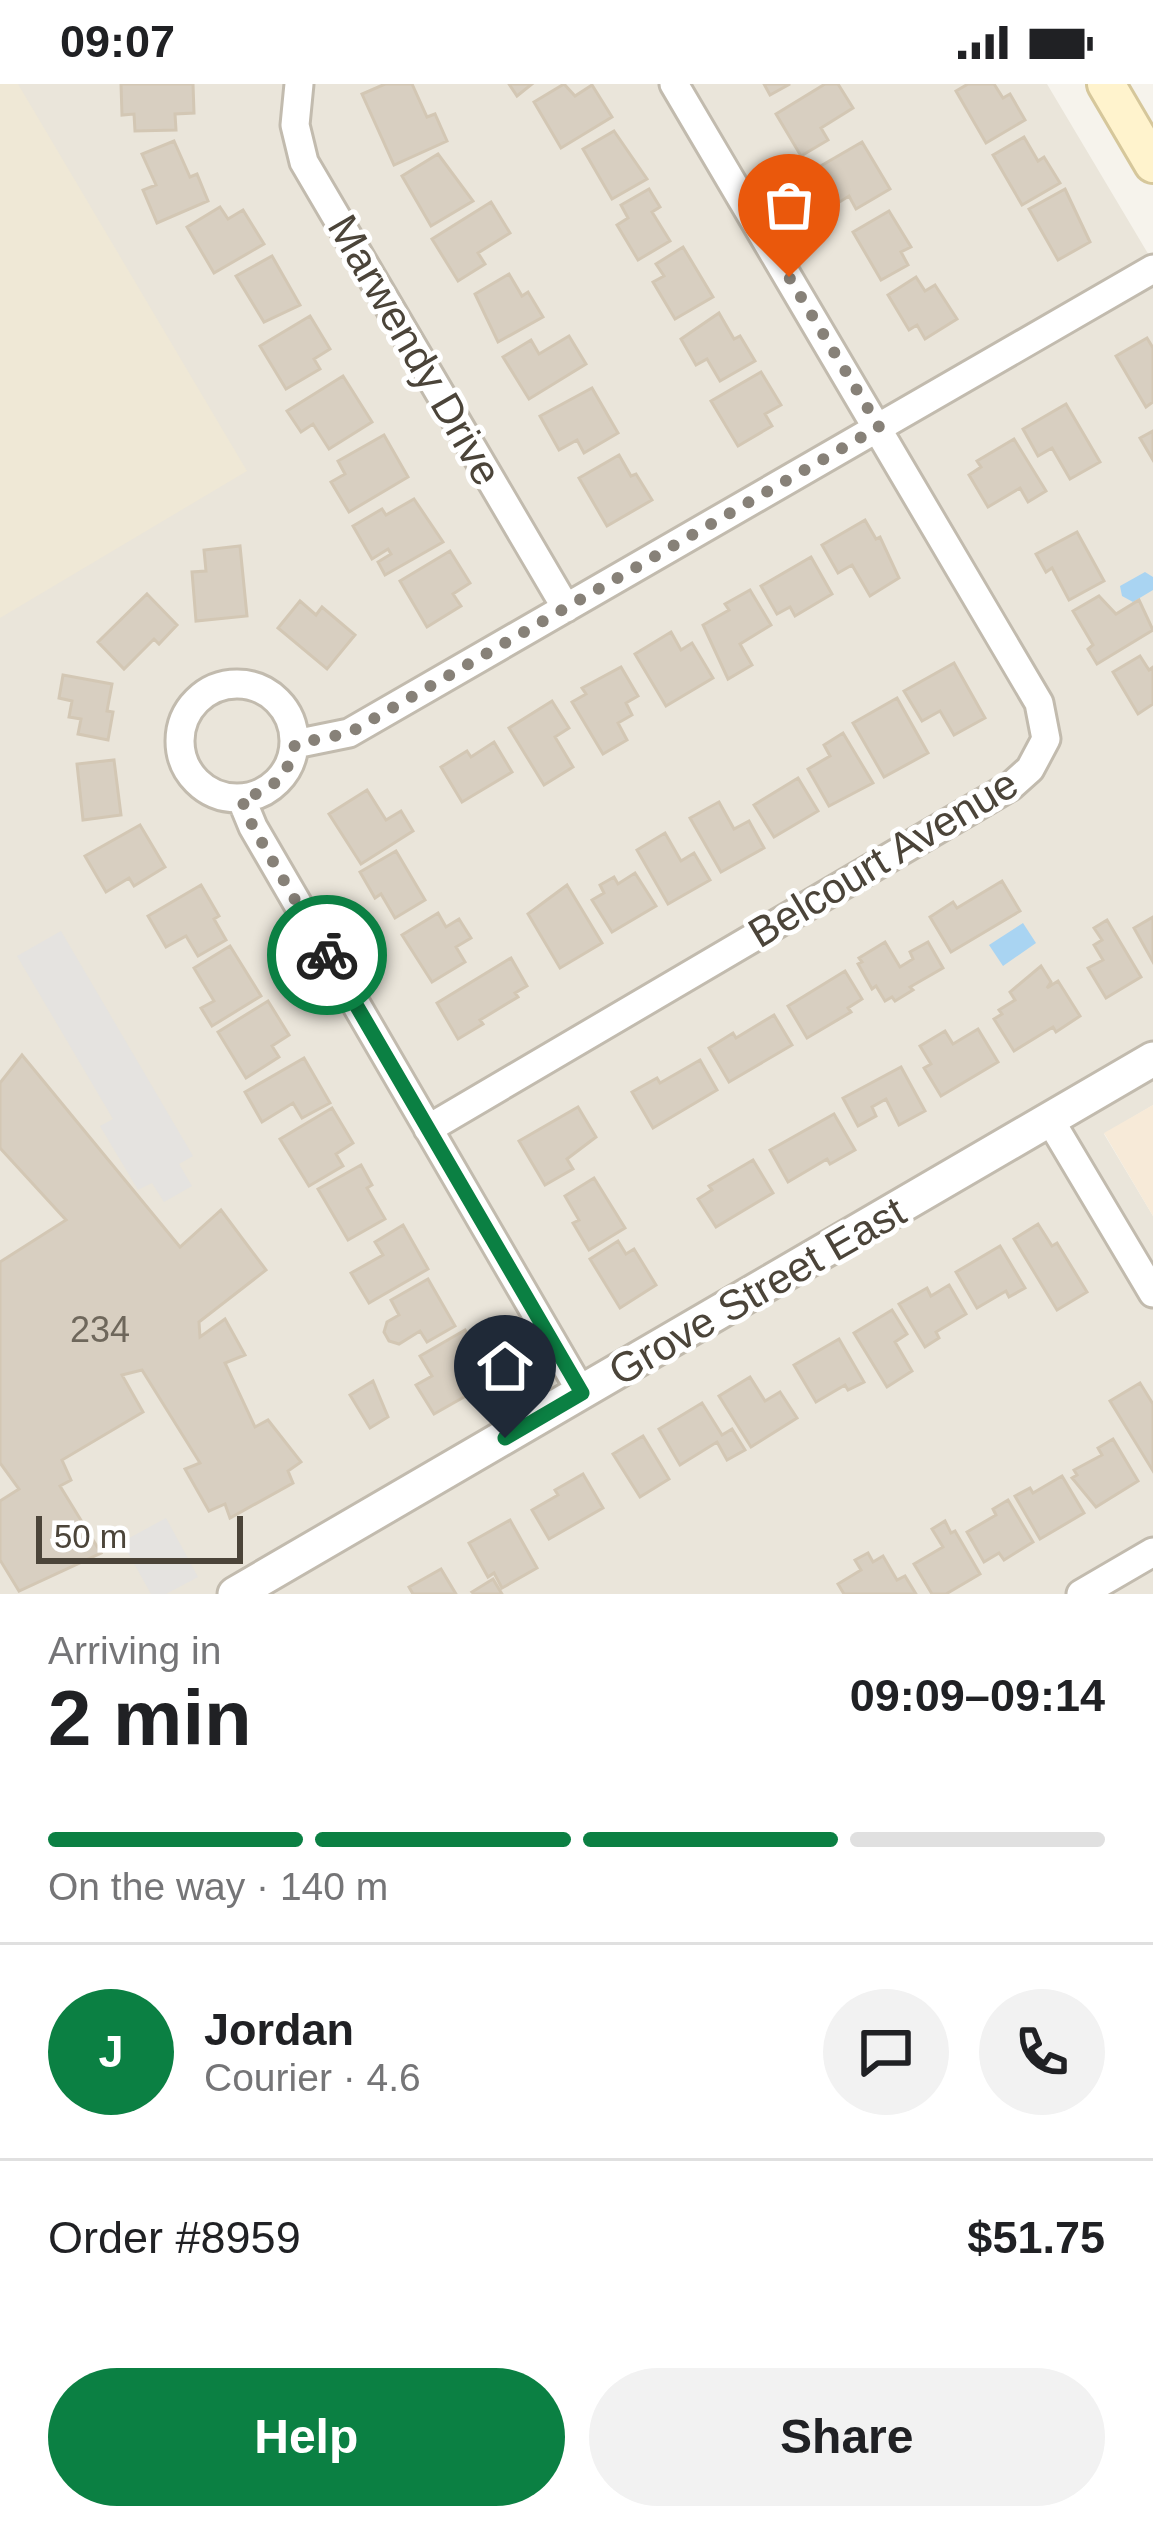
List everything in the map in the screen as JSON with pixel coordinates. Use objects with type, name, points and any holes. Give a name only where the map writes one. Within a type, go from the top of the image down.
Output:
[{"type":"main road","points":[[1106,84],[1153,164]]},
{"type":"street","name":"Marwendy Drive","points":[[299,84],[295,125],[304,162],[566,608]]},
{"type":"street","name":"Belcourt Avenue","points":[[428,1129],[1011,786],[1041,754],[1046,739],[1039,703],[674,84]]},
{"type":"street","points":[[295,744],[349,733],[1153,269]]},
{"type":"street","points":[[231,684],[251,685],[284,706],[295,744],[292,760],[272,787],[241,798],[221,796],[190,774],[180,736],[196,701],[231,684]]},
{"type":"street","points":[[241,798],[253,827],[582,1393]]},
{"type":"street","name":"Grove Street East","points":[[235,1594],[1153,1059]]},
{"type":"street","points":[[1050,1120],[1153,1293]]},
{"type":"street","points":[[1082,1594],[1153,1552]]},
{"type":"shaded area","points":[[0,84],[1047,84],[1153,262],[1153,1105],[1104,1134],[1153,1216],[1153,1594],[0,1594]]},
{"type":"shaded area","points":[[0,84],[18,84],[247,471],[0,618]]},
{"type":"shaded area","points":[[61,931],[193,1156],[179,1164],[192,1186],[164,1202],[152,1183],[138,1190],[100,1126],[113,1119],[17,956]]},
{"type":"shaded area","points":[[1153,1105],[1153,1216],[1104,1133]]},
{"type":"shaded area","points":[[166,1518],[198,1577],[166,1594],[151,1594],[122,1542]]},
{"type":"water","points":[[1145,572],[1153,577],[1153,590],[1133,602],[1122,596],[1120,586]]},
{"type":"water","points":[[1023,923],[1036,943],[1003,966],[989,945]]},
{"type":"building","points":[[121,84],[193,84],[194,113],[175,114],[176,130],[135,131],[134,114],[122,115]]},
{"type":"building","points":[[385,84],[412,84],[427,117],[435,114],[447,141],[394,165],[362,94]]},
{"type":"building","points":[[509,84],[532,84],[517,96]]},
{"type":"building","points":[[564,84],[575,96],[592,85],[612,117],[561,148],[534,102]]},
{"type":"building","points":[[764,84],[790,84],[770,95]]},
{"type":"building","points":[[825,84],[838,84],[853,108],[821,128],[828,140],[801,156],[776,114]]},
{"type":"building","points":[[968,84],[994,84],[1003,98],[1010,94],[1025,120],[986,143],[956,91]]},
{"type":"building","points":[[614,131],[647,179],[612,199],[583,149]]},
{"type":"building","points":[[1024,137],[1038,161],[1044,157],[1060,183],[1022,205],[993,155]]},
{"type":"building","points":[[174,141],[190,177],[197,174],[208,201],[157,223],[143,190],[156,185],[142,154]]},
{"type":"building","points":[[862,142],[890,189],[856,209],[849,196],[833,206],[812,171]]},
{"type":"building","points":[[438,154],[473,201],[431,226],[402,176]]},
{"type":"building","points":[[649,189],[660,207],[652,212],[670,241],[638,260],[617,225],[628,218],[621,205]]},
{"type":"building","points":[[1065,189],[1090,242],[1058,260],[1029,209]]},
{"type":"building","points":[[491,202],[510,233],[478,253],[485,264],[458,281],[432,239]]},
{"type":"building","points":[[220,207],[228,219],[243,210],[264,244],[214,273],[187,227]]},
{"type":"building","points":[[889,211],[911,247],[901,252],[908,265],[881,280],[853,232]]},
{"type":"building","points":[[683,247],[713,297],[675,319],[653,282],[664,276],[656,264]]},
{"type":"building","points":[[272,256],[300,305],[264,322],[236,276]]},
{"type":"building","points":[[509,274],[522,296],[528,292],[543,317],[498,342],[475,294]]},
{"type":"building","points":[[916,277],[925,291],[935,285],[957,319],[925,339],[917,325],[909,330],[888,295]]},
{"type":"building","points":[[719,313],[755,361],[720,381],[707,359],[696,365],[681,339]]},
{"type":"building","points":[[310,316],[330,349],[314,359],[320,369],[286,389],[260,346]]},
{"type":"building","points":[[569,336],[586,364],[529,399],[503,357],[531,340],[539,354]]},
{"type":"building","points":[[1147,338],[1153,348],[1153,402],[1146,407],[1116,356]]},
{"type":"building","points":[[761,372],[781,405],[765,414],[772,426],[738,446],[711,401]]},
{"type":"building","points":[[343,376],[372,422],[329,449],[313,424],[301,432],[287,411]]},
{"type":"building","points":[[592,388],[618,433],[584,453],[577,440],[559,450],[540,416]]},
{"type":"building","points":[[1066,404],[1100,462],[1070,479],[1052,448],[1038,456],[1023,429]]},
{"type":"building","points":[[1153,431],[1153,460],[1140,438]]},
{"type":"building","points":[[384,435],[408,477],[349,512],[331,482],[345,474],[338,461]]},
{"type":"building","points":[[1014,439],[1046,491],[1028,502],[1020,488],[988,507],[969,475],[981,467],[977,461]]},
{"type":"building","points":[[619,455],[652,500],[607,526],[579,478]]},
{"type":"building","points":[[414,499],[443,542],[385,575],[378,562],[391,554],[388,549],[372,559],[353,526],[382,509],[386,515]]},
{"type":"building","points":[[865,520],[876,539],[880,537],[899,578],[870,596],[852,565],[838,573],[822,545]]},
{"type":"building","points":[[1077,532],[1104,581],[1069,600],[1052,568],[1046,572],[1036,554]]},
{"type":"building","points":[[240,546],[247,616],[196,621],[192,572],[206,571],[204,550]]},
{"type":"building","points":[[450,551],[470,583],[453,594],[461,606],[427,627],[400,581]]},
{"type":"building","points":[[811,557],[832,594],[795,616],[790,607],[777,614],[761,586]]},
{"type":"building","points":[[750,590],[771,625],[740,644],[752,665],[728,679],[703,625],[729,610],[725,604]]},
{"type":"building","points":[[147,594],[177,625],[159,644],[154,639],[124,669],[98,642]]},
{"type":"building","points":[[1099,596],[1116,614],[1139,600],[1153,630],[1097,664],[1088,649],[1093,645],[1073,611]]},
{"type":"building","points":[[300,601],[316,615],[322,607],[355,635],[327,669],[278,628]]},
{"type":"building","points":[[671,632],[681,650],[692,643],[713,678],[666,706],[635,654]]},
{"type":"building","points":[[1140,656],[1149,670],[1153,667],[1153,704],[1138,714],[1113,672]]},
{"type":"building","points":[[954,663],[985,718],[954,735],[940,711],[922,721],[904,691]]},
{"type":"building","points":[[621,667],[638,696],[626,703],[632,715],[618,723],[627,740],[603,754],[572,702],[586,694],[582,688]]},
{"type":"building","points":[[63,675],[112,684],[108,740],[78,734],[81,719],[69,717],[72,701],[59,698]]},
{"type":"building","points":[[897,698],[928,753],[884,777],[853,723]]},
{"type":"building","points":[[552,701],[569,728],[555,737],[573,767],[544,785],[509,728]]},
{"type":"building","points":[[843,733],[873,783],[829,806],[808,769],[830,756],[824,745]]},
{"type":"building","points":[[494,742],[512,772],[462,802],[441,767],[467,751],[471,757]]},
{"type":"building","points":[[114,760],[121,815],[83,820],[77,764]]},
{"type":"building","points":[[798,778],[818,811],[774,837],[754,805]]},
{"type":"building","points":[[367,790],[386,820],[401,811],[413,831],[361,864],[329,814]]},
{"type":"building","points":[[719,802],[734,829],[749,821],[764,848],[721,872],[690,818]]},
{"type":"building","points":[[140,825],[165,867],[134,886],[129,878],[106,892],[85,856]]},
{"type":"building","points":[[665,833],[681,861],[694,853],[710,880],[668,904],[637,850]]},
{"type":"building","points":[[396,851],[425,900],[395,918],[381,894],[375,898],[360,872]]},
{"type":"building","points":[[635,873],[656,906],[612,932],[592,900],[604,893],[600,885],[614,877],[618,884]]},
{"type":"building","points":[[1002,881],[1020,911],[951,952],[930,917],[953,902],[957,908]]},
{"type":"building","points":[[201,885],[226,940],[198,956],[186,936],[166,947],[148,916]]},
{"type":"building","points":[[567,885],[602,943],[560,968],[528,914]]},
{"type":"building","points":[[438,913],[446,927],[459,919],[471,938],[456,947],[465,962],[432,982],[402,935]]},
{"type":"building","points":[[1153,917],[1153,962],[1134,928]]},
{"type":"building","points":[[1107,920],[1141,977],[1106,998],[1088,968],[1103,960],[1094,945],[1102,940],[1094,928]]},
{"type":"building","points":[[885,942],[900,967],[913,959],[910,952],[928,942],[943,968],[895,1001],[892,997],[885,1001],[858,964],[862,962],[859,958]]},
{"type":"building","points":[[230,946],[261,996],[212,1026],[201,1008],[214,1001],[194,968]]},
{"type":"building","points":[[511,958],[527,986],[458,1039],[437,1003]]},
{"type":"building","points":[[1041,966],[1051,982],[1047,988],[1058,981],[1080,1016],[1014,1051],[994,1019],[1015,1000],[1010,992]]},
{"type":"building","points":[[845,971],[862,999],[848,1008],[851,1012],[807,1038],[788,1006]]},
{"type":"building","points":[[268,1001],[289,1035],[272,1046],[279,1057],[246,1078],[218,1032]]},
{"type":"building","points":[[774,1015],[792,1045],[729,1082],[709,1048]]},
{"type":"building","points":[[978,1029],[998,1062],[941,1096],[924,1068],[931,1064],[920,1046],[945,1031],[953,1044]]},
{"type":"building","points":[[22,1055],[180,1247],[221,1210],[266,1270],[199,1322],[200,1337],[225,1319],[245,1355],[225,1363],[255,1427],[268,1420],[301,1462],[288,1471],[293,1483],[230,1518],[225,1504],[209,1511],[185,1469],[200,1463],[142,1370],[122,1375],[143,1412],[62,1460],[71,1480],[60,1486],[101,1553],[19,1591],[0,1560],[0,1501],[19,1489],[0,1463],[0,1262],[66,1220],[0,1148],[0,1083]]},
{"type":"building","points":[[304,1058],[330,1103],[302,1118],[293,1103],[262,1122],[245,1092]]},
{"type":"building","points":[[700,1060],[717,1090],[653,1128],[632,1092],[657,1078],[660,1083]]},
{"type":"building","points":[[901,1067],[925,1111],[899,1125],[886,1099],[872,1107],[876,1116],[858,1126],[843,1098]]},
{"type":"building","points":[[578,1107],[596,1137],[567,1159],[573,1169],[545,1185],[519,1141]]},
{"type":"building","points":[[332,1108],[353,1143],[336,1154],[343,1166],[309,1186],[280,1139]]},
{"type":"building","points":[[834,1114],[855,1150],[830,1164],[827,1159],[788,1182],[770,1150]]},
{"type":"building","points":[[753,1160],[773,1193],[716,1227],[698,1199],[712,1190],[709,1186]]},
{"type":"building","points":[[361,1165],[372,1185],[367,1188],[385,1219],[348,1240],[318,1189]]},
{"type":"building","points":[[594,1178],[625,1228],[589,1250],[573,1223],[579,1220],[565,1196]]},
{"type":"building","points":[[1038,1224],[1052,1246],[1057,1243],[1087,1292],[1057,1310],[1014,1239]]},
{"type":"building","points":[[403,1225],[428,1269],[369,1303],[351,1273],[383,1255],[375,1242]]},
{"type":"building","points":[[618,1241],[626,1254],[634,1249],[656,1285],[620,1308],[590,1259]]},
{"type":"building","points":[[1000,1246],[1025,1288],[1009,1297],[1006,1291],[977,1308],[956,1272]]},
{"type":"building","points":[[428,1279],[455,1326],[427,1342],[420,1331],[399,1344],[389,1341],[384,1332],[387,1322],[399,1315],[391,1300]]},
{"type":"building","points":[[949,1285],[966,1314],[936,1332],[939,1338],[925,1347],[899,1304],[927,1288],[931,1296]]},
{"type":"building","points":[[892,1310],[907,1334],[895,1342],[912,1371],[887,1387],[854,1333]]},
{"type":"building","points":[[465,1330],[494,1380],[434,1414],[416,1385],[432,1376],[420,1356]]},
{"type":"building","points":[[839,1339],[864,1382],[848,1390],[845,1385],[816,1402],[794,1365]]},
{"type":"building","points":[[750,1377],[765,1401],[780,1392],[797,1418],[751,1447],[719,1396]]},
{"type":"building","points":[[373,1381],[388,1417],[370,1428],[350,1395]]},
{"type":"building","points":[[1140,1383],[1153,1404],[1153,1471],[1110,1401]]},
{"type":"building","points":[[702,1403],[722,1435],[732,1429],[745,1450],[727,1460],[717,1442],[680,1465],[659,1429]]},
{"type":"building","points":[[643,1436],[669,1479],[640,1497],[613,1454]]},
{"type":"building","points":[[1113,1439],[1138,1481],[1096,1507],[1072,1478],[1077,1475],[1074,1470],[1102,1455],[1098,1448]]},
{"type":"building","points":[[583,1474],[603,1508],[549,1539],[532,1510]]},
{"type":"building","points":[[1062,1476],[1084,1513],[1040,1539],[1015,1496],[1030,1488],[1033,1493]]},
{"type":"building","points":[[1008,1500],[1033,1542],[1004,1560],[999,1553],[984,1562],[967,1532],[996,1515],[993,1509]]},
{"type":"building","points":[[510,1520],[537,1568],[502,1588],[494,1573],[488,1577],[469,1543]]},
{"type":"building","points":[[945,1521],[980,1574],[946,1594],[932,1594],[914,1564],[943,1547],[932,1529]]},
{"type":"building","points":[[868,1553],[873,1562],[883,1556],[897,1580],[905,1576],[916,1594],[844,1594],[838,1584],[861,1570],[855,1560]]},
{"type":"building","points":[[441,1569],[456,1594],[413,1594],[409,1587]]},
{"type":"building","points":[[493,1579],[502,1594],[472,1592]]},
{"type":"way so far","points":[[327,955],[241,798],[272,787],[284,775],[295,744],[349,733],[879,427],[789,277]]},
{"type":"route","points":[[327,955],[582,1393],[505,1438]]}]
